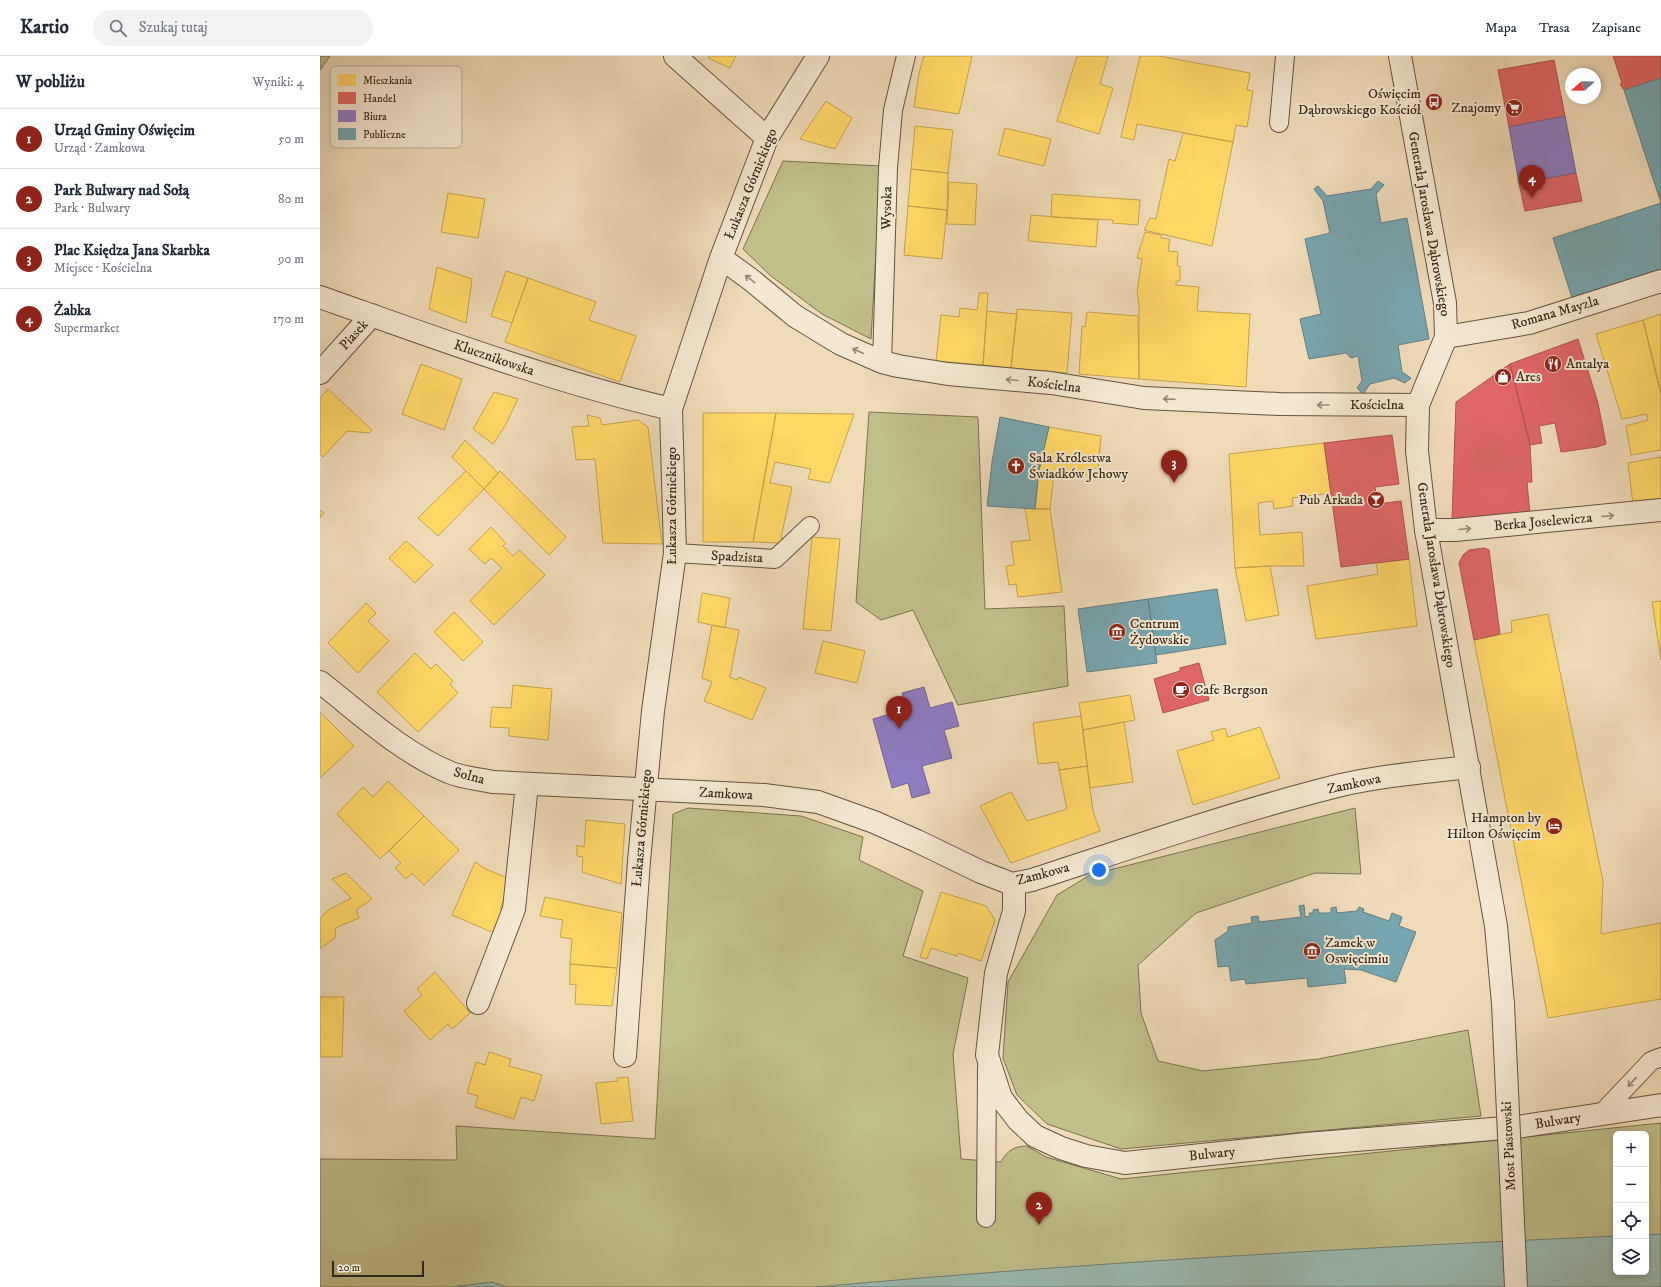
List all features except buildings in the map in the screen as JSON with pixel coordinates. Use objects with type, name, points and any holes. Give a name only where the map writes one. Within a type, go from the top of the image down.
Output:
[{"type":"street","points":[[675,56],[767,138]]},
{"type":"street","name":"Łukasza Górnickiego","points":[[625,1056],[645,791],[653,711],[675,553],[671,408],[721,258],[767,138],[818,56]]},
{"type":"street","name":"Generała Jarosława Dąbrowskiego","points":[[1400,56],[1445,303],[1446,337],[1418,406],[1418,451],[1426,530],[1496,926],[1503,1004]]},
{"type":"street","name":"Kościelna","points":[[721,258],[796,316],[842,344],[882,362],[898,366],[948,374],[1051,383],[1144,398],[1279,404],[1418,406]]},
{"type":"street","name":"Romana Mayzla","points":[[1446,337],[1529,323],[1661,281]]},
{"type":"street","name":"Klucznikowska","points":[[320,297],[531,370],[627,398],[671,408]]},
{"type":"street","name":"Piasek","points":[[320,373],[372,315]]},
{"type":"street","name":"Berka Joselewicza","points":[[1426,530],[1455,530],[1661,510]]},
{"type":"street","name":"Solna","points":[[320,682],[392,738],[424,760],[453,773],[493,782],[645,791]]},
{"type":"street","name":"Zamkowa","points":[[645,791],[764,795],[818,802],[874,822],[981,872],[1012,884],[1032,880],[1226,817],[1337,786],[1416,773],[1469,767]]},
{"type":"street","points":[[478,1003],[514,909],[527,784]]},
{"type":"street","name":"Bulwary","points":[[1012,884],[1014,892],[1014,911],[996,973],[987,1055],[1001,1098],[1018,1120],[1035,1136],[1061,1148],[1086,1156],[1126,1163],[1306,1144],[1517,1127],[1602,1113],[1661,1106]]},
{"type":"street","name":"Most Piastowski","points":[[1503,1004],[1516,1287]]},
{"type":"lane","name":"Wysoka","points":[[882,362],[888,168],[893,110],[906,56]]},
{"type":"lane","points":[[1279,123],[1284,56]]},
{"type":"lane","name":"Spadzista","points":[[675,553],[775,559],[810,526]]},
{"type":"lane","points":[[986,1218],[987,1055]]},
{"type":"lane","points":[[1602,1113],[1651,1061],[1661,1057]]},
{"type":"shaded area","points":[[320,56],[330,56],[320,70]]},
{"type":"shaded area","points":[[783,161],[881,166],[871,339],[822,314],[771,276],[743,249]]},
{"type":"shaded area","points":[[869,412],[978,417],[985,609],[1064,606],[1068,686],[958,705],[913,610],[881,620],[856,602]]},
{"type":"shaded area","points":[[688,808],[801,816],[863,837],[859,860],[923,891],[903,956],[968,978],[953,1054],[961,1159],[1001,1162],[1011,1150],[1018,1147],[1027,1146],[1046,1157],[1121,1179],[1661,1123],[1661,1287],[465,1287],[465,1285],[453,1287],[320,1287],[320,1159],[457,1160],[456,1126],[655,1139],[673,814]]},
{"type":"shaded area","points":[[1355,808],[1361,874],[1315,873],[1196,913],[1138,965],[1141,1013],[1158,1061],[1203,1071],[1318,1059],[1468,1030],[1481,1116],[1121,1149],[1047,1124],[1017,1095],[1003,1058],[1008,982],[1057,895],[1090,875]]},
{"type":"water","points":[[1661,1234],[1661,1287],[816,1287],[1116,1263],[1613,1236],[1613,1275],[1649,1275],[1649,1235]]},
{"type":"water","points":[[492,1282],[507,1287],[453,1287]]},
{"type":"place","name":"Oświęcim Dąbrowskiego Kościół","points":[[1434,102]]},
{"type":"place","name":"Znajomy","points":[[1514,108]]},
{"type":"place","name":"Żabka","points":[[1532,198]]},
{"type":"place","name":"Antalya","points":[[1553,364]]},
{"type":"place","name":"Ares","points":[[1503,377]]},
{"type":"place","name":"Sala Królestwa Świadków Jehowy","points":[[1016,466]]},
{"type":"place","name":"Plac Księdza Jana Skarbka","points":[[1174,483]]},
{"type":"place","name":"Pub Arkada","points":[[1376,500]]},
{"type":"place","name":"Centrum Żydowskie","points":[[1117,632]]},
{"type":"place","name":"Cafe Bergson","points":[[1181,690]]},
{"type":"place","name":"Urząd Gminy Oświęcim","points":[[899,729]]},
{"type":"place","name":"Hampton by Hilton Oświęcim","points":[[1554,826]]},
{"type":"place","name":"Zamek w Oswięcimiu","points":[[1312,951]]},
{"type":"place","name":"Park Bulwary nad Sołą","points":[[1039,1225]]}]
